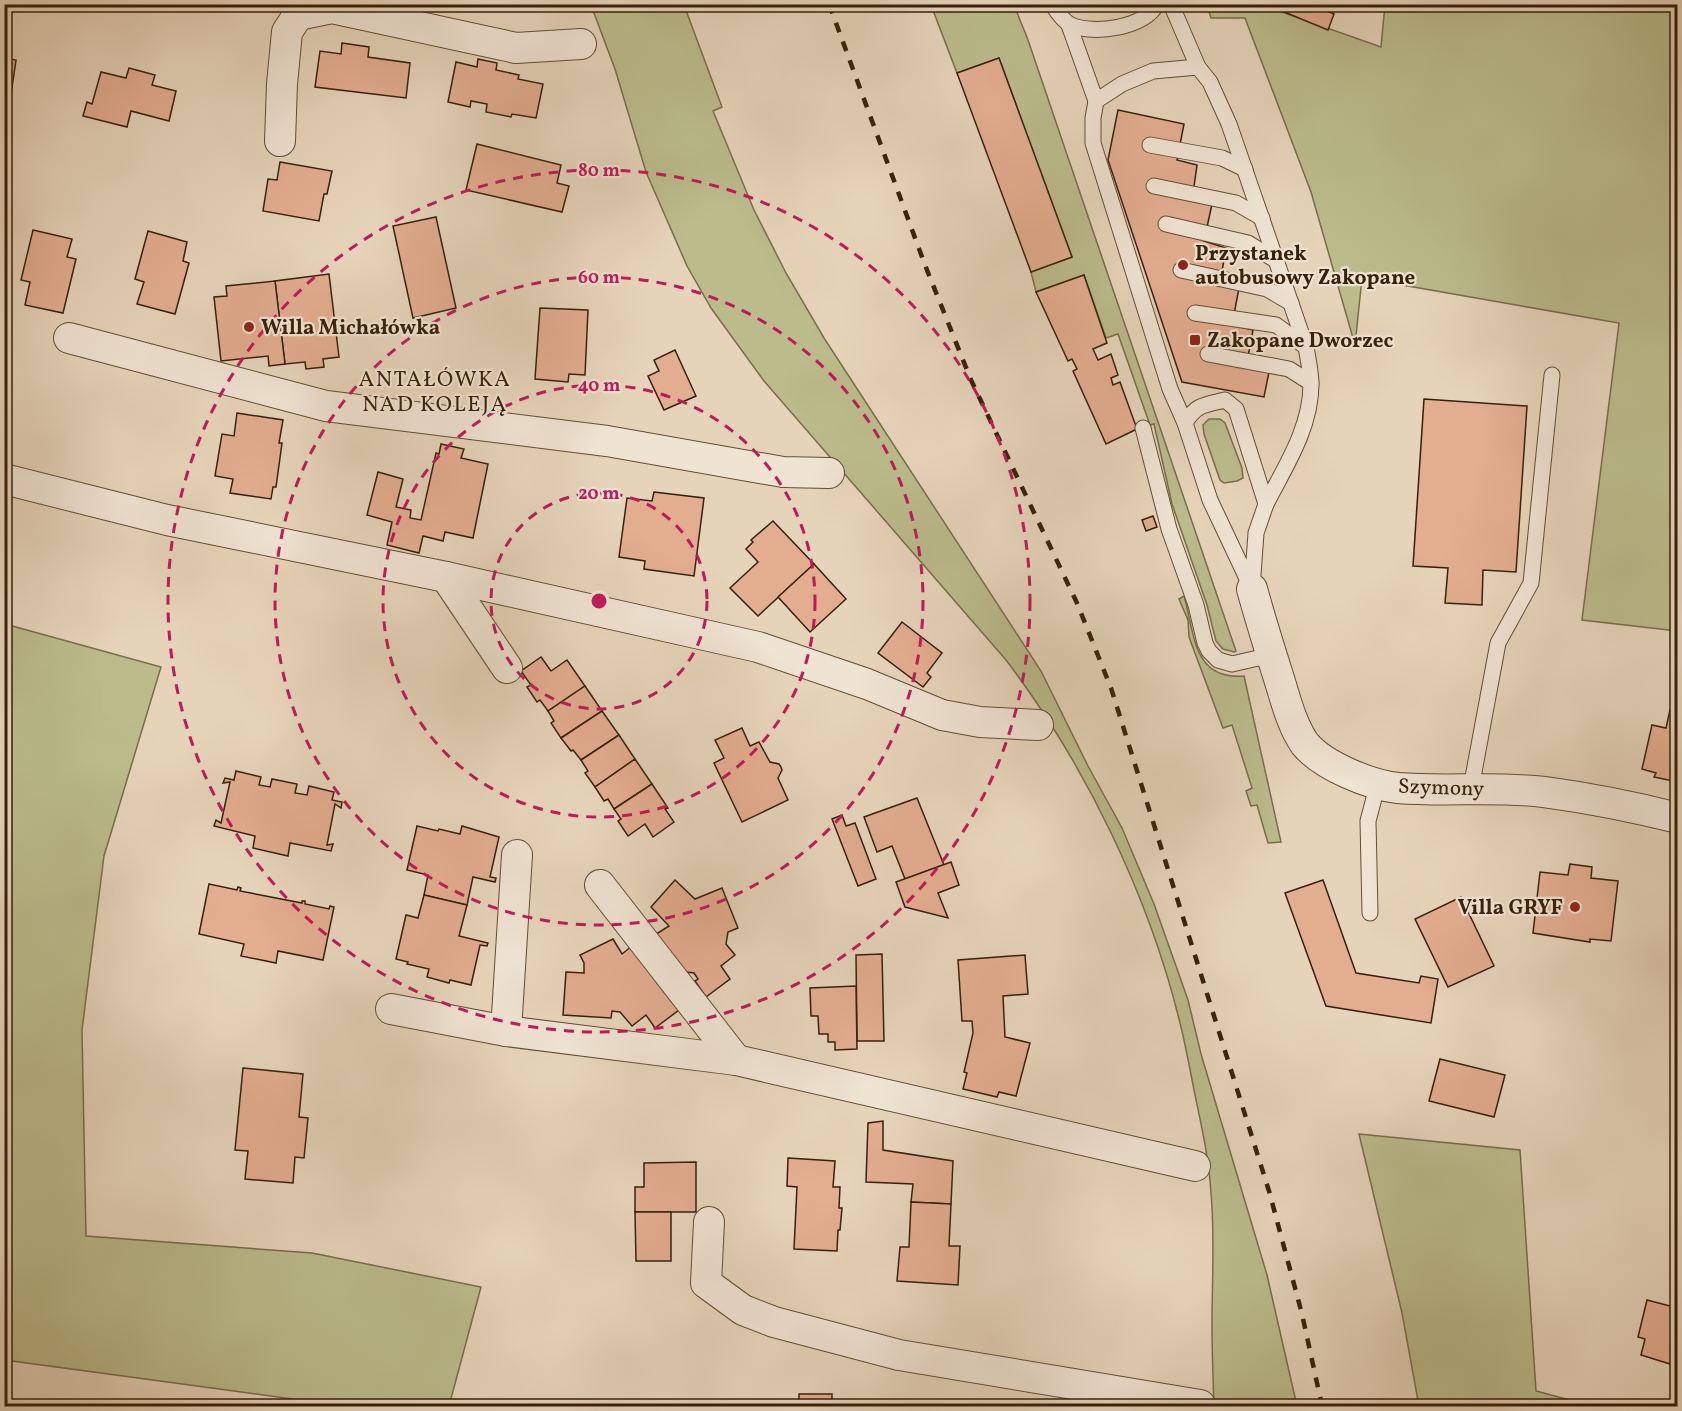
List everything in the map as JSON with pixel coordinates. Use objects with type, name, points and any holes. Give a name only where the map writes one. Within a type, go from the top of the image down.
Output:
[{"type":"street","points":[[280,141],[287,32],[298,15],[332,8],[516,48],[581,44]]},
{"type":"street","points":[[69,339],[327,406],[607,441],[783,472],[829,473]]},
{"type":"street","points":[[4,479],[167,520],[446,577],[758,647],[867,684],[942,715],[980,722],[1038,725]]},
{"type":"street","points":[[446,577],[507,668]]},
{"type":"street","name":"Szymony","points":[[1252,590],[1291,715],[1305,744],[1331,764],[1359,777],[1397,788],[1471,788],[1543,792],[1644,809],[1677,818]]},
{"type":"street","points":[[506,1031],[517,855]]},
{"type":"street","points":[[600,885],[736,1060]]},
{"type":"street","points":[[391,1009],[506,1031],[736,1060],[1195,1166]]},
{"type":"street","points":[[709,1222],[706,1283],[743,1310],[774,1322],[899,1355],[1200,1405]]},
{"type":"lane","points":[[1052,4],[1069,25],[1096,101],[1093,143],[1170,389],[1185,423],[1210,500],[1252,590]]},
{"type":"lane","points":[[1069,25],[1092,31],[1139,22],[1155,9],[1157,4]]},
{"type":"lane","points":[[1171,4],[1198,67],[1210,82],[1229,123],[1306,347],[1311,383],[1308,416],[1292,454],[1266,504],[1256,533],[1252,590]]},
{"type":"lane","points":[[1096,101],[1122,84],[1153,71],[1198,67]]},
{"type":"lane","points":[[1150,144],[1222,158],[1245,170]]},
{"type":"lane","points":[[1154,186],[1236,203],[1262,218]]},
{"type":"lane","points":[[1166,224],[1248,243],[1277,261]]},
{"type":"lane","points":[[1181,270],[1267,289],[1291,303]]},
{"type":"lane","points":[[1195,313],[1276,325],[1306,347]]},
{"type":"lane","points":[[1208,354],[1289,369],[1311,383]]},
{"type":"lane","points":[[1471,788],[1498,643],[1531,583],[1552,375]]},
{"type":"lane","points":[[1185,423],[1191,412],[1200,406],[1225,400],[1231,404],[1236,409],[1266,504]]},
{"type":"lane","points":[[1143,428],[1168,529],[1196,605],[1205,644],[1218,660],[1232,664],[1271,655]]},
{"type":"lane","points":[[1370,913],[1368,821],[1378,783]]},
{"type":"green space","points":[[591,5],[684,5],[722,107],[713,111],[754,210],[786,273],[824,338],[1041,671],[1122,828],[1154,904],[1188,1000],[1201,1054],[1267,1275],[1297,1406],[1214,1406],[1213,1226],[1210,1180],[1204,1141],[1183,1035],[1168,978],[1152,930],[1112,834],[1063,744],[1006,660],[764,381],[711,308],[687,266],[646,172],[615,69]]},
{"type":"green space","points":[[931,5],[1014,5],[1028,40],[1236,651],[1234,652],[1223,649],[1216,641],[1207,605],[1172,504],[1154,424],[1150,425],[1118,334],[1106,338],[1084,275],[1036,292],[1031,272],[1072,257],[999,58],[957,73]]},
{"type":"green space","points":[[1207,5],[1272,5],[1273,9],[1381,47],[1385,5],[1677,5],[1677,631],[1582,620],[1619,323],[1362,278],[1355,345],[1311,192],[1245,18],[1211,18]]},
{"type":"green space","points":[[1209,419],[1220,419],[1225,423],[1242,468],[1243,478],[1224,483],[1220,480],[1204,434],[1203,425]]},
{"type":"green space","points":[[1184,596],[1194,639],[1205,662],[1214,670],[1227,675],[1244,676],[1281,842],[1268,843],[1257,805],[1251,806],[1246,791],[1252,788],[1232,725],[1223,728],[1189,637],[1188,620],[1179,599]]},
{"type":"green space","points":[[5,624],[161,667],[104,856],[82,1030],[86,1236],[312,1253],[481,1287],[449,1406],[344,1406],[5,1360]]},
{"type":"green space","points":[[1359,1134],[1520,1150],[1536,1391],[1592,1406],[1419,1406],[1402,1313]]},
{"type":"building","points":[[1276,4],[1312,4],[1334,14],[1328,30],[1277,9]]},
{"type":"building","points":[[342,43],[369,47],[368,57],[410,63],[406,98],[315,87],[320,51],[341,54]]},
{"type":"building","points":[[4,58],[16,60],[9,108],[4,107]]},
{"type":"building","points":[[999,58],[1072,257],[1031,272],[957,73]]},
{"type":"building","points":[[478,59],[497,63],[496,70],[519,75],[518,79],[543,84],[536,118],[512,114],[511,117],[486,112],[487,104],[471,101],[470,107],[448,102],[456,62],[477,67]]},
{"type":"building","points":[[129,68],[155,75],[152,85],[176,91],[169,121],[131,111],[127,127],[83,116],[87,102],[92,104],[101,72],[126,78]]},
{"type":"building","name":"Przystanek autobusowy Zakopane","points":[[1118,110],[1184,124],[1177,160],[1197,165],[1192,201],[1212,204],[1204,241],[1226,248],[1220,283],[1239,288],[1232,325],[1253,330],[1247,362],[1270,367],[1264,397],[1182,382],[1108,160]]},
{"type":"building","points":[[477,144],[561,165],[557,183],[569,186],[562,212],[466,190]]},
{"type":"building","points":[[280,162],[332,171],[327,194],[324,194],[319,221],[263,211],[268,179],[277,180]]},
{"type":"building","points":[[436,217],[456,308],[413,318],[393,226]]},
{"type":"building","points":[[33,230],[72,239],[67,257],[76,259],[63,313],[25,305],[30,282],[21,280]]},
{"type":"building","points":[[148,231],[187,242],[183,261],[189,263],[175,314],[137,304],[144,282],[135,279]]},
{"type":"building","points":[[329,274],[339,357],[323,359],[324,367],[306,369],[305,362],[285,364],[275,281]]},
{"type":"building","points":[[1084,275],[1107,343],[1093,349],[1098,360],[1111,354],[1118,375],[1111,378],[1113,385],[1120,382],[1137,429],[1106,444],[1073,371],[1077,369],[1072,359],[1068,361],[1036,292]]},
{"type":"building","name":"Willa Michałówka","points":[[275,281],[285,364],[269,366],[268,356],[221,361],[214,297],[227,296],[226,286]]},
{"type":"building","points":[[540,308],[588,310],[585,375],[569,374],[568,382],[535,379]]},
{"type":"building","points":[[675,350],[696,396],[664,410],[648,376],[659,371],[654,360]]},
{"type":"building","points":[[1424,399],[1527,406],[1516,572],[1483,570],[1482,605],[1445,603],[1448,568],[1413,566]]},
{"type":"building","points":[[237,413],[283,420],[276,487],[273,487],[271,499],[230,493],[233,479],[215,476],[222,434],[234,436]]},
{"type":"building","points":[[441,444],[464,449],[461,458],[488,464],[473,538],[445,532],[443,541],[423,536],[419,553],[387,545],[392,522],[367,515],[378,472],[403,479],[396,507],[411,510],[410,518],[421,520],[436,453],[439,454]]},
{"type":"building","points":[[654,492],[704,498],[694,576],[644,569],[645,561],[619,557],[627,498],[652,501]]},
{"type":"building","points":[[1153,516],[1157,527],[1146,531],[1142,520]]},
{"type":"building","points":[[773,521],[814,564],[758,616],[730,588],[758,562],[746,549],[753,542],[751,540]]},
{"type":"building","points":[[814,564],[846,599],[810,632],[778,597]]},
{"type":"building","points":[[902,622],[942,653],[927,673],[931,677],[923,687],[878,653]]},
{"type":"building","points":[[541,657],[551,671],[567,660],[585,686],[548,711],[540,700],[537,702],[527,687],[531,685],[521,671]]},
{"type":"building","points":[[585,686],[602,711],[561,738],[551,723],[554,721],[548,711]]},
{"type":"building","points":[[1670,710],[1678,712],[1678,782],[1654,777],[1656,773],[1642,769],[1652,725],[1666,728]]},
{"type":"building","points":[[602,711],[619,735],[581,760],[561,738]]},
{"type":"building","points":[[742,728],[750,746],[759,742],[770,762],[779,764],[781,767],[778,778],[788,800],[742,822],[714,763],[724,758],[715,740]]},
{"type":"building","points":[[619,735],[635,759],[595,787],[585,773],[588,771],[581,760]]},
{"type":"building","points":[[635,759],[652,784],[614,809],[608,799],[604,801],[595,787]]},
{"type":"building","points":[[236,771],[261,777],[259,785],[270,787],[272,779],[297,784],[295,793],[307,795],[309,786],[334,792],[332,800],[342,802],[341,808],[335,804],[327,845],[333,844],[331,851],[290,843],[288,856],[253,848],[255,836],[214,826],[216,820],[221,823],[230,782],[223,783],[225,778],[234,780]]},
{"type":"building","points":[[652,784],[668,808],[665,809],[674,822],[653,837],[645,824],[628,836],[618,821],[621,819],[614,809]]},
{"type":"building","points":[[917,798],[944,865],[905,879],[892,846],[877,852],[864,817]]},
{"type":"building","points":[[842,815],[846,826],[855,823],[876,879],[858,886],[832,819]]},
{"type":"building","points":[[417,826],[460,834],[462,826],[499,837],[490,877],[496,878],[495,882],[473,877],[467,905],[424,895],[428,875],[407,870]]},
{"type":"building","points":[[951,862],[959,885],[938,893],[948,918],[905,907],[896,882]]},
{"type":"building","name":"Villa GRYF","points":[[1570,864],[1592,867],[1591,878],[1618,881],[1611,941],[1590,939],[1590,942],[1533,933],[1540,872],[1568,875]]},
{"type":"building","points":[[675,880],[695,899],[722,888],[738,928],[728,932],[726,944],[735,955],[721,966],[730,979],[706,997],[695,981],[698,979],[694,973],[678,971],[653,936],[669,926],[651,907]]},
{"type":"building","points":[[1323,880],[1356,973],[1419,983],[1421,976],[1438,979],[1431,1023],[1326,1006],[1285,893]]},
{"type":"building","points":[[209,884],[237,890],[238,887],[241,888],[240,891],[302,903],[305,901],[305,904],[329,909],[330,906],[334,907],[323,960],[278,951],[276,963],[241,956],[244,944],[199,934]]},
{"type":"building","points":[[424,895],[467,905],[459,936],[488,943],[487,946],[480,945],[471,985],[450,980],[449,983],[427,977],[429,969],[396,959],[406,915],[418,918]]},
{"type":"building","points":[[1461,897],[1494,966],[1448,987],[1415,919]]},
{"type":"building","points":[[613,939],[622,954],[637,942],[679,1010],[655,1028],[646,1015],[632,1026],[620,1012],[612,1011],[611,1018],[563,1015],[566,972],[584,973],[584,963],[580,955]]},
{"type":"building","points":[[882,954],[884,1041],[857,1041],[856,955]]},
{"type":"building","points":[[1025,955],[1028,994],[1003,996],[1005,1037],[1030,1043],[1016,1096],[999,1092],[997,1097],[963,1089],[967,1073],[964,1072],[973,1033],[972,1021],[962,1021],[958,960]]},
{"type":"building","points":[[856,986],[857,1049],[835,1050],[835,1042],[828,1042],[828,1034],[819,1034],[818,1016],[811,1016],[810,988]]},
{"type":"building","points":[[1678,1030],[1678,1057],[1672,1055]]},
{"type":"building","points":[[1440,1059],[1505,1075],[1494,1117],[1429,1101]]},
{"type":"building","points":[[243,1068],[303,1074],[299,1117],[308,1118],[304,1158],[295,1157],[293,1183],[245,1179],[248,1151],[235,1150]]},
{"type":"building","points":[[883,1121],[883,1150],[953,1161],[951,1204],[911,1202],[913,1184],[866,1182],[868,1123]]},
{"type":"building","points":[[788,1158],[835,1161],[833,1187],[840,1187],[839,1208],[842,1208],[837,1251],[794,1249],[797,1187],[787,1186]]},
{"type":"building","points":[[696,1162],[696,1212],[635,1212],[635,1187],[644,1187],[644,1163]]},
{"type":"building","points":[[911,1202],[951,1204],[949,1246],[960,1246],[958,1285],[897,1281],[900,1247],[909,1247]]},
{"type":"building","points":[[635,1212],[671,1212],[671,1261],[636,1261]]},
{"type":"building","points":[[1647,1300],[1678,1308],[1678,1349],[1674,1348],[1670,1364],[1641,1355],[1645,1339],[1638,1337]]},
{"type":"building","points":[[799,1394],[832,1394],[832,1406],[799,1406]]},
{"type":"building","points":[[989,1402],[1013,1402],[1013,1406],[949,1406],[949,1404],[989,1404]]},
{"type":"railway","points":[[829,4],[925,265],[971,380],[1077,603],[1111,688],[1269,1191],[1302,1314],[1322,1406]]},
{"type":"place","name":"Przystanek autobusowy Zakopane","points":[[1183,265]]},
{"type":"place","name":"Willa Michałówka","points":[[249,327]]},
{"type":"place","name":"Zakopane Dworzec","points":[[1195,340]]},
{"type":"place","name":"Villa GRYF","points":[[1575,907]]},
{"type":"district","name":"ANTAŁÓWKA NAD KOLEJĄ","points":[[435,390]]}]
